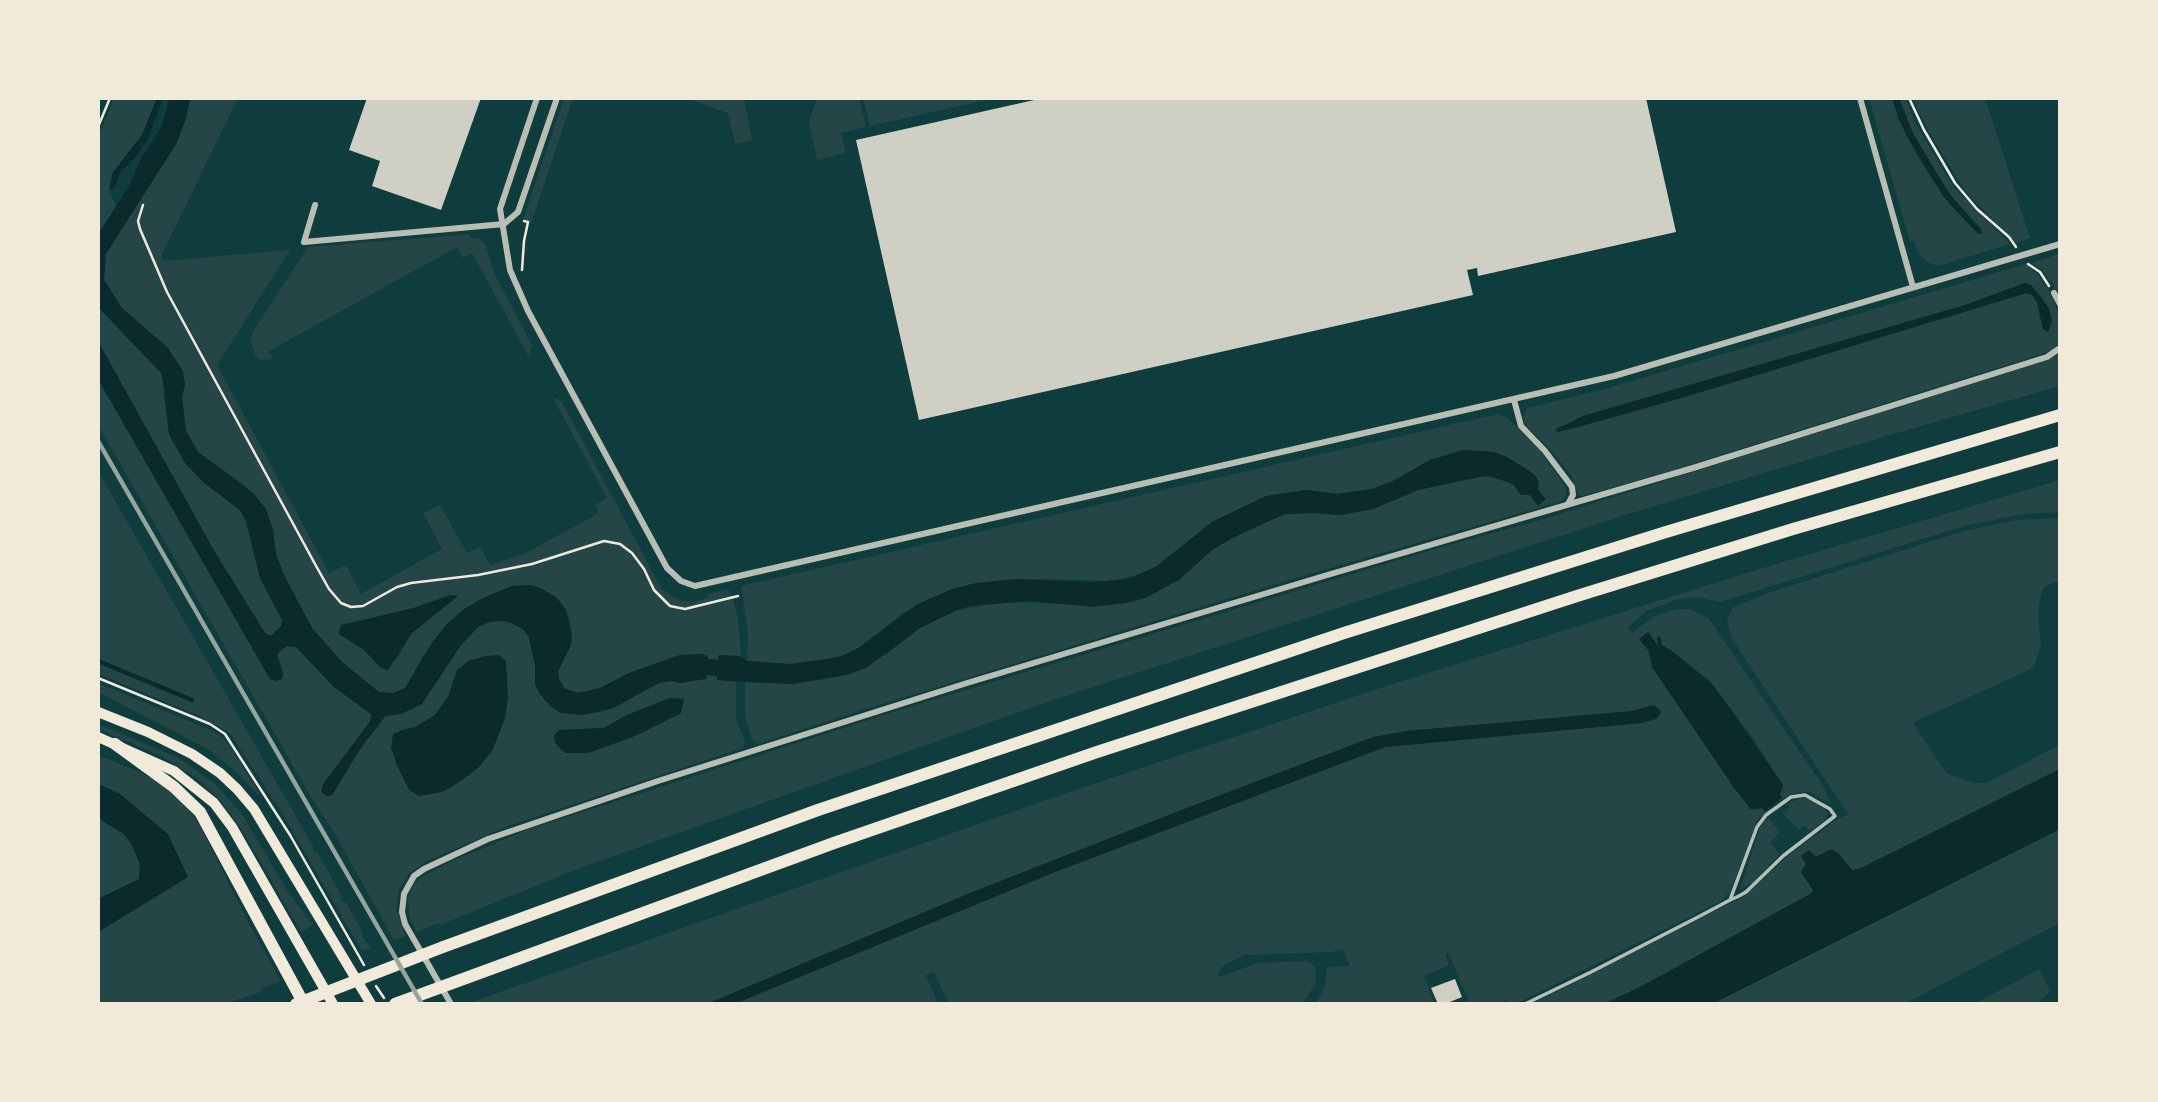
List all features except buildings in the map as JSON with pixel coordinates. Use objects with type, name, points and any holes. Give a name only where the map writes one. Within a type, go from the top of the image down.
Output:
[{"type":"highway","points":[[296,1004],[443,947],[818,810],[1344,633],[1666,532],[2060,415]]},
{"type":"highway","points":[[395,1004],[822,847],[1124,744],[1590,592],[1806,525],[2060,452]]},
{"type":"highway","points":[[115,744],[174,787],[200,812],[304,1004]]},
{"type":"main road","points":[[98,712],[148,732],[192,754],[220,773],[237,789],[254,809],[371,1004]]},
{"type":"main road","points":[[98,737],[174,771],[214,803],[232,827],[333,1004]]},
{"type":"street","points":[[537,98],[500,209],[508,262],[525,303],[667,568],[681,581],[695,586],[1614,376],[2060,244]]},
{"type":"street","points":[[315,205],[304,242],[503,224],[518,212],[557,98]]},
{"type":"street","points":[[1860,98],[1913,287]]},
{"type":"street","points":[[2054,293],[2060,304]]},
{"type":"street","points":[[451,1004],[405,924],[402,912],[404,894],[414,876],[432,864],[509,831],[967,683],[1680,472],[2037,360],[2056,353],[2060,348]]},
{"type":"street","points":[[1514,400],[1521,426],[1545,451],[1571,485],[1573,495],[1568,504]]},
{"type":"lane","points":[[1525,1004],[1746,892],[1783,856],[1835,816],[1830,809],[1812,797],[1798,795],[1786,799],[1766,815],[1756,827],[1730,900]]},
{"type":"path","points":[[98,127],[110,98]]},
{"type":"path","points":[[1909,98],[1955,183],[1978,209],[2009,237],[2054,293]]},
{"type":"path","points":[[143,205],[138,221],[140,229],[167,292],[315,564],[329,589],[341,603],[351,607],[363,606],[397,587],[411,583],[478,575],[532,564],[604,541],[620,544],[632,553],[644,569],[654,590],[670,607],[685,609],[738,596]]},
{"type":"path","points":[[511,218],[528,222],[522,258],[525,303]]},
{"type":"path","points":[[98,678],[210,724],[225,734],[278,816],[370,974]]},
{"type":"path","points":[[376,984],[387,1004]]},
{"type":"shaded area","points":[[114,98],[157,98],[142,135],[123,159],[109,189],[116,207],[98,234],[98,138]]},
{"type":"shaded area","points":[[157,98],[163,98],[149,137],[135,158],[121,171],[115,187],[109,189],[113,172],[142,135]]},
{"type":"shaded area","points":[[170,98],[190,98],[186,118],[176,144],[106,254],[104,280],[122,308],[168,348],[183,371],[185,384],[182,397],[186,431],[198,452],[253,493],[266,509],[282,571],[312,628],[342,662],[379,692],[393,693],[405,688],[433,641],[446,625],[464,609],[512,586],[531,585],[540,588],[556,597],[566,610],[572,635],[571,645],[558,671],[559,679],[564,688],[578,693],[600,688],[629,673],[680,655],[701,654],[708,659],[718,660],[719,655],[738,656],[747,661],[790,664],[840,657],[862,646],[916,605],[952,589],[976,583],[1015,579],[1094,582],[1128,579],[1157,566],[1212,522],[1266,496],[1305,490],[1337,494],[1372,489],[1393,481],[1430,460],[1463,450],[1494,452],[1507,457],[1534,474],[1539,482],[1538,490],[1546,499],[1538,506],[1530,495],[1521,495],[1513,484],[1490,476],[1418,490],[1373,509],[1340,515],[1285,514],[1212,550],[1179,580],[1145,598],[1093,607],[1030,601],[970,606],[920,628],[866,668],[846,675],[793,684],[717,680],[717,676],[707,675],[706,679],[659,683],[613,708],[583,715],[561,713],[551,707],[540,694],[535,684],[535,666],[529,637],[523,629],[507,621],[487,622],[478,627],[461,645],[422,704],[401,714],[385,716],[360,749],[332,795],[327,796],[321,792],[323,784],[369,723],[372,715],[334,687],[296,647],[287,646],[280,651],[277,655],[283,672],[282,679],[270,679],[98,379],[98,341],[213,549],[265,633],[271,636],[281,626],[282,620],[260,578],[246,521],[240,510],[203,482],[185,463],[169,434],[162,374],[98,307],[98,234],[128,188],[142,157],[161,128]]},
{"type":"shaded area","points":[[190,98],[238,98],[162,254],[162,261],[290,250],[217,365],[329,573],[346,565],[361,594],[442,549],[423,513],[440,505],[467,553],[480,547],[490,565],[524,554],[599,513],[595,505],[607,498],[553,398],[558,399],[661,588],[676,599],[690,602],[728,589],[738,619],[741,656],[719,655],[718,660],[708,659],[701,654],[680,655],[629,673],[600,688],[578,693],[570,691],[564,688],[558,671],[571,645],[571,625],[566,610],[556,597],[512,586],[464,609],[446,625],[422,657],[408,685],[402,690],[393,693],[379,692],[342,662],[312,628],[289,587],[276,554],[273,530],[266,509],[243,484],[198,452],[186,431],[182,397],[185,384],[168,348],[122,308],[104,280],[105,254],[176,145]],"holes":[[[450,595],[411,634],[397,659],[381,668],[364,650],[339,634],[341,626],[414,608]]]},
{"type":"shaded area","points":[[564,98],[573,98],[531,224],[524,217]]},
{"type":"shaded area","points":[[685,98],[744,98],[752,140],[735,144],[728,113]]},
{"type":"shaded area","points":[[817,98],[859,98],[866,127],[841,133],[846,153],[817,160],[809,122]]},
{"type":"shaded area","points":[[863,98],[996,98],[870,126]]},
{"type":"shaded area","points":[[1869,98],[1892,98],[1917,156],[1950,205],[1979,234],[1982,229],[1955,201],[1923,153],[1900,103],[1899,98],[1906,98],[1914,120],[1952,185],[2010,244],[1938,266],[1920,256],[1914,241],[1910,242]]},
{"type":"shaded area","points":[[1892,98],[1899,98],[1913,133],[1948,192],[1983,233],[1978,234],[1943,196],[1907,136]]},
{"type":"shaded area","points":[[1912,98],[1985,98],[2030,238],[2016,243],[1965,191],[1927,129]]},
{"type":"shaded area","points":[[470,234],[470,238],[478,238],[485,244],[495,275],[532,345],[529,357],[472,253],[463,258],[457,247],[269,351],[273,359],[261,360],[255,355],[251,342],[252,333],[308,247]]},
{"type":"shaded area","points":[[2060,254],[2060,295],[2043,271],[2031,263]]},
{"type":"shaded area","points":[[2026,264],[2049,291],[2060,314],[2060,342],[2051,351],[1582,496],[1578,493],[1572,476],[1523,419],[1527,408],[1605,389]],"holes":[[[2025,283],[2031,285],[2042,298],[2050,330],[2048,332],[2043,329],[2037,302],[2027,293],[1688,396],[1578,427],[1555,428],[1575,422],[1583,416],[1965,305]]]},
{"type":"shaded area","points":[[2025,283],[2031,285],[2049,308],[2052,321],[2048,332],[2043,329],[2037,302],[2032,295],[2026,293],[1688,396],[1578,427],[1558,432],[1555,430],[1583,416],[1965,305]]},
{"type":"shaded area","points":[[98,307],[162,374],[169,434],[185,463],[203,482],[240,510],[246,521],[260,578],[282,620],[281,626],[271,636],[265,633],[213,549],[98,341]]},
{"type":"shaded area","points":[[2060,354],[2060,386],[1622,516],[1050,701],[572,871],[440,925],[438,923],[417,932],[409,917],[408,898],[415,883],[422,877],[450,862],[527,830],[906,708],[1534,522]]},
{"type":"shaded area","points":[[98,379],[270,679],[280,662],[277,655],[280,651],[287,646],[296,647],[334,687],[372,714],[369,723],[331,775],[323,794],[327,796],[332,795],[360,749],[386,716],[439,679],[452,656],[478,627],[497,620],[514,624],[523,629],[529,637],[535,666],[535,684],[545,701],[561,713],[596,713],[614,708],[659,683],[680,683],[707,675],[717,676],[717,679],[736,682],[736,719],[745,742],[742,748],[508,826],[427,861],[410,873],[399,889],[396,909],[406,936],[394,940],[98,425]],"holes":[[[448,697],[505,718],[492,751],[467,776],[442,792],[402,730],[415,727],[435,715]],[[670,698],[681,713],[635,736],[588,753],[566,753],[557,747],[559,730],[604,728],[627,715]]]},
{"type":"shaded area","points":[[1498,414],[1508,418],[1538,448],[1566,487],[1566,495],[1562,501],[1306,575],[757,744],[752,739],[745,717],[745,682],[793,684],[846,675],[887,654],[920,628],[955,611],[1003,602],[1063,604],[1179,580],[1212,550],[1253,527],[1285,514],[1340,515],[1373,509],[1418,490],[1489,476],[1509,482],[1517,487],[1522,495],[1538,489],[1534,474],[1507,457],[1494,452],[1463,450],[1430,460],[1393,481],[1372,489],[1337,494],[1305,490],[1266,496],[1212,522],[1157,566],[1142,574],[1111,581],[1043,579],[932,597],[902,614],[851,653],[810,663],[747,661],[748,632],[741,586]]},
{"type":"shaded area","points":[[98,471],[313,846],[313,851],[318,854],[332,878],[341,900],[347,904],[371,948],[362,951],[282,813],[230,733],[200,716],[98,674]]},
{"type":"shaded area","points":[[2060,480],[2060,512],[2022,514],[1964,526],[1720,602],[1698,597],[1678,599],[1647,611],[1628,627],[1632,633],[1655,616],[1677,609],[1690,609],[1709,619],[1823,786],[1831,804],[1808,792],[1792,794],[1783,799],[1779,794],[1783,785],[1751,735],[1709,680],[1672,651],[1662,645],[1658,646],[1648,632],[1644,636],[1652,667],[1754,810],[1762,808],[1766,813],[1757,820],[1735,880],[1729,893],[1721,901],[1516,1004],[1508,1004],[1506,1000],[1495,1004],[1470,1004],[1448,952],[1445,954],[1449,965],[1424,976],[1435,1004],[1316,1004],[1325,986],[1327,967],[1350,966],[1343,949],[1332,952],[1245,955],[1225,964],[1217,974],[1219,977],[1258,963],[1308,961],[1316,967],[1315,985],[1302,1004],[949,1004],[934,972],[926,975],[938,1004],[734,1004],[1055,872],[1385,747],[1641,723],[1656,719],[1660,715],[1651,705],[1633,711],[1407,731],[1317,758],[970,893],[707,1004],[466,1004],[1055,797],[1377,689],[1766,567]]},
{"type":"shaded area","points":[[2060,518],[2060,580],[2044,587],[2041,595],[2038,610],[2041,646],[2034,666],[1914,722],[1914,725],[1944,770],[1950,775],[1975,783],[1986,783],[2060,745],[2060,769],[1859,869],[1852,870],[1838,853],[1816,857],[1809,850],[1801,872],[1813,890],[1812,893],[1604,1004],[1532,1004],[1743,897],[1788,856],[1848,814],[1732,639],[1727,622],[1732,608],[1768,593],[1964,531],[2018,520]]},
{"type":"shaded area","points":[[450,595],[458,596],[411,634],[388,670],[381,668],[364,650],[339,634],[341,625],[414,608]]},
{"type":"shaded area","points":[[1648,632],[1658,646],[1657,637],[1660,636],[1662,645],[1714,686],[1783,785],[1780,794],[1782,798],[1765,811],[1762,808],[1751,809],[1734,788],[1652,667],[1650,652],[1639,639]]},
{"type":"shaded area","points":[[498,655],[506,661],[508,697],[505,718],[492,751],[478,768],[442,792],[419,796],[409,790],[391,748],[393,734],[415,727],[435,715],[448,697],[457,670],[468,661]]},
{"type":"shaded area","points":[[98,683],[217,733],[229,745],[260,794],[208,749],[98,692]]},
{"type":"shaded area","points":[[670,698],[684,699],[681,713],[635,736],[588,753],[566,753],[555,743],[554,735],[559,730],[604,728],[627,715]]},
{"type":"shaded area","points":[[1654,705],[1661,711],[1660,714],[1656,719],[1641,723],[1385,747],[1055,872],[734,1004],[707,1004],[970,893],[1373,737],[1407,731],[1633,711]]},
{"type":"shaded area","points":[[98,724],[179,758],[215,784],[242,814],[289,893],[313,925],[301,932],[243,832],[222,802],[209,789],[159,755],[98,729]]},
{"type":"shaded area","points":[[98,755],[142,773],[165,786],[186,805],[200,826],[281,981],[262,988],[261,992],[224,1004],[98,1004],[98,932],[188,877],[120,794],[98,784]]},
{"type":"shaded area","points":[[2060,769],[2060,829],[1712,1004],[1604,1004],[1812,893],[1813,890],[1801,872],[1806,864],[1801,856],[1809,850],[1816,857],[1831,849],[1838,853],[1852,870],[1859,869]]},
{"type":"shaded area","points":[[98,784],[120,794],[168,834],[188,877],[98,932],[98,899],[139,879],[140,864],[124,834],[98,818]]},
{"type":"shaded area","points":[[1801,798],[1822,806],[1828,813],[1825,820],[1810,831],[1805,825],[1799,830],[1783,814],[1790,807],[1787,804]]},
{"type":"shaded area","points":[[1768,817],[1780,832],[1770,842],[1778,856],[1753,882],[1740,890],[1760,827]]},
{"type":"shaded area","points":[[98,818],[124,834],[140,864],[139,879],[98,899]]},
{"type":"shaded area","points":[[2060,829],[2060,923],[1904,1004],[1712,1004]]},
{"type":"shaded area","points":[[2039,969],[2050,991],[2038,1004],[1974,1004]]},
{"type":"waterway","points":[[98,661],[192,700]]},
{"type":"railway","points":[[98,441],[422,1004]]}]
